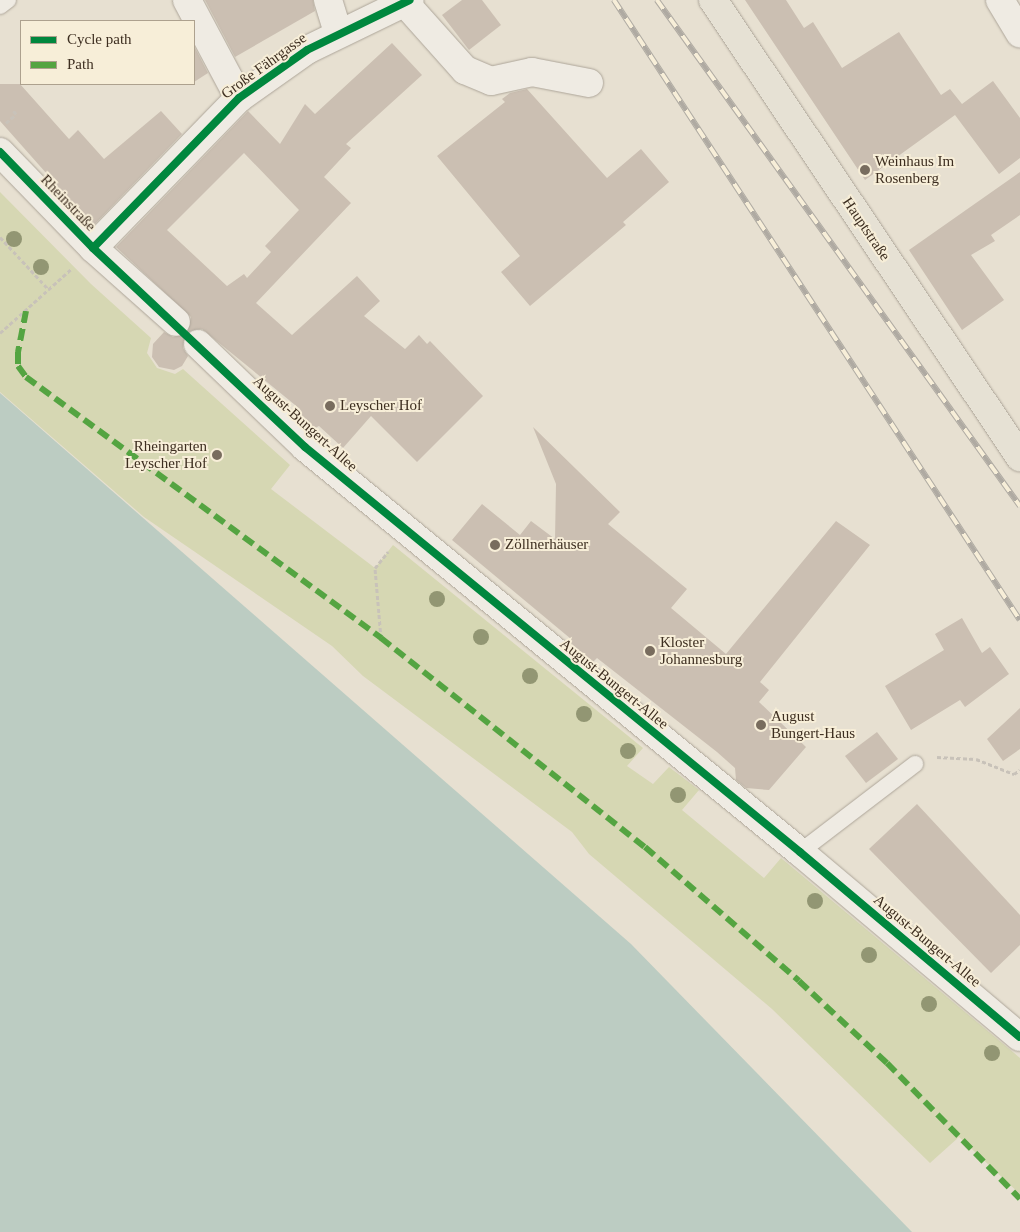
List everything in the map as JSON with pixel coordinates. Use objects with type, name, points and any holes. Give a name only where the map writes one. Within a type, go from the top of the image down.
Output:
[{"type":"main road","name":"Hauptstraße","points":[[713,0],[1020,457]]},
{"type":"street","points":[[188,0],[239,98]]},
{"type":"street","points":[[328,0],[338,33]]},
{"type":"street","points":[[1000,0],[1020,33]]},
{"type":"street","name":"Große Fährgasse","points":[[92,248],[239,98],[307,50],[338,33],[407,1],[466,70],[490,81],[532,72],[589,83]]},
{"type":"street","name":"Rheinstraße","points":[[0,152],[92,248],[169,316]]},
{"type":"street","name":"August-Bungert-Allee","points":[[198,344],[305,446],[405,530],[800,852],[1020,1037]]},
{"type":"lane","points":[[0,6],[8,0]]},
{"type":"lane","points":[[800,852],[915,764]]},
{"type":"path","points":[[12,118],[16,114],[13,110]]},
{"type":"path","points":[[0,237],[49,290]]},
{"type":"path","points":[[0,333],[49,290],[92,248]]},
{"type":"path","points":[[381,638],[375,568],[405,530]]},
{"type":"path","points":[[915,764],[934,757],[950,756],[976,759],[1014,774],[1020,770]]},
{"type":"green space","points":[[0,192],[91,284],[151,338],[147,353],[157,368],[175,374],[183,369],[290,465],[271,489],[375,568],[393,545],[643,748],[627,766],[653,784],[669,767],[699,790],[682,810],[764,878],[781,858],[1020,1058],[1020,1194],[959,1137],[930,1163],[772,1009],[589,854],[572,832],[363,676],[332,646],[144,517],[0,392]]},
{"type":"shaded area","points":[[0,393],[631,944],[912,1232],[0,1232]]},
{"type":"building","points":[[205,0],[313,0],[315,11],[235,57]]},
{"type":"building","points":[[462,0],[482,0],[501,25],[469,50],[442,15]]},
{"type":"building","points":[[745,0],[786,0],[804,28],[813,22],[842,68],[899,32],[941,95],[950,89],[962,104],[993,81],[1020,118],[1020,158],[999,174],[955,115],[865,180]]},
{"type":"building","points":[[392,43],[422,75],[346,144],[351,148],[324,177],[351,203],[256,303],[292,335],[357,276],[380,301],[364,316],[405,349],[419,335],[427,344],[430,341],[483,396],[417,462],[371,416],[343,448],[319,426],[311,430],[298,419],[300,409],[202,329],[186,334],[183,348],[188,356],[182,366],[174,370],[159,367],[152,357],[153,344],[164,332],[173,337],[187,333],[191,317],[116,247],[248,111],[280,144],[305,104],[315,114]],"holes":[[[244,153],[299,210],[265,246],[271,252],[247,278],[244,274],[227,286],[167,230]]]},
{"type":"building","points":[[195,48],[208,73],[195,81]]},
{"type":"building","points":[[0,84],[20,84],[69,139],[78,130],[104,159],[161,111],[182,134],[93,226],[0,121]]},
{"type":"building","points":[[527,89],[607,178],[641,149],[669,182],[623,222],[626,225],[530,306],[501,272],[520,256],[437,156],[505,102],[502,99],[510,93]]},
{"type":"building","points":[[1020,172],[1020,215],[991,235],[995,241],[971,255],[1004,300],[962,330],[909,250]]},
{"type":"building","points":[[533,427],[620,512],[608,524],[687,589],[671,608],[726,654],[836,521],[870,545],[760,682],[769,690],[759,702],[806,747],[769,790],[746,788],[736,780],[735,768],[717,752],[597,658],[593,662],[569,643],[571,639],[452,540],[482,504],[520,535],[531,521],[555,539],[556,484]]},
{"type":"building","points":[[962,618],[982,653],[990,647],[1009,674],[965,707],[960,700],[911,730],[885,686],[944,650],[935,634]]},
{"type":"building","points":[[1020,708],[1020,749],[1003,761],[987,739]]},
{"type":"building","points":[[877,732],[898,759],[866,783],[845,756]]},
{"type":"building","points":[[917,804],[1020,915],[1020,945],[991,973],[869,849]]},
{"type":"railway","points":[[614,0],[1020,620]]},
{"type":"railway","points":[[657,0],[1020,506]]},
{"type":"marked path","points":[[26,311],[18,352],[18,366],[26,377],[381,638],[645,847],[799,981],[887,1063],[1020,1199]]},
{"type":"cycle path","points":[[93,248],[239,98],[307,50],[410,0]]},
{"type":"cycle path","points":[[0,152],[93,248],[305,447],[800,852],[1020,1037]]},
{"type":"place","name":"Weinhaus Im Rosenberg","points":[[865,170]]},
{"type":"place","name":"Leyscher Hof","points":[[330,406]]},
{"type":"place","name":"Rheingarten Leyscher Hof","points":[[217,455]]},
{"type":"place","name":"Zöllnerhäuser","points":[[495,545]]},
{"type":"place","name":"Kloster Johannesburg","points":[[650,651]]},
{"type":"place","name":"August Bungert-Haus","points":[[761,725]]}]
